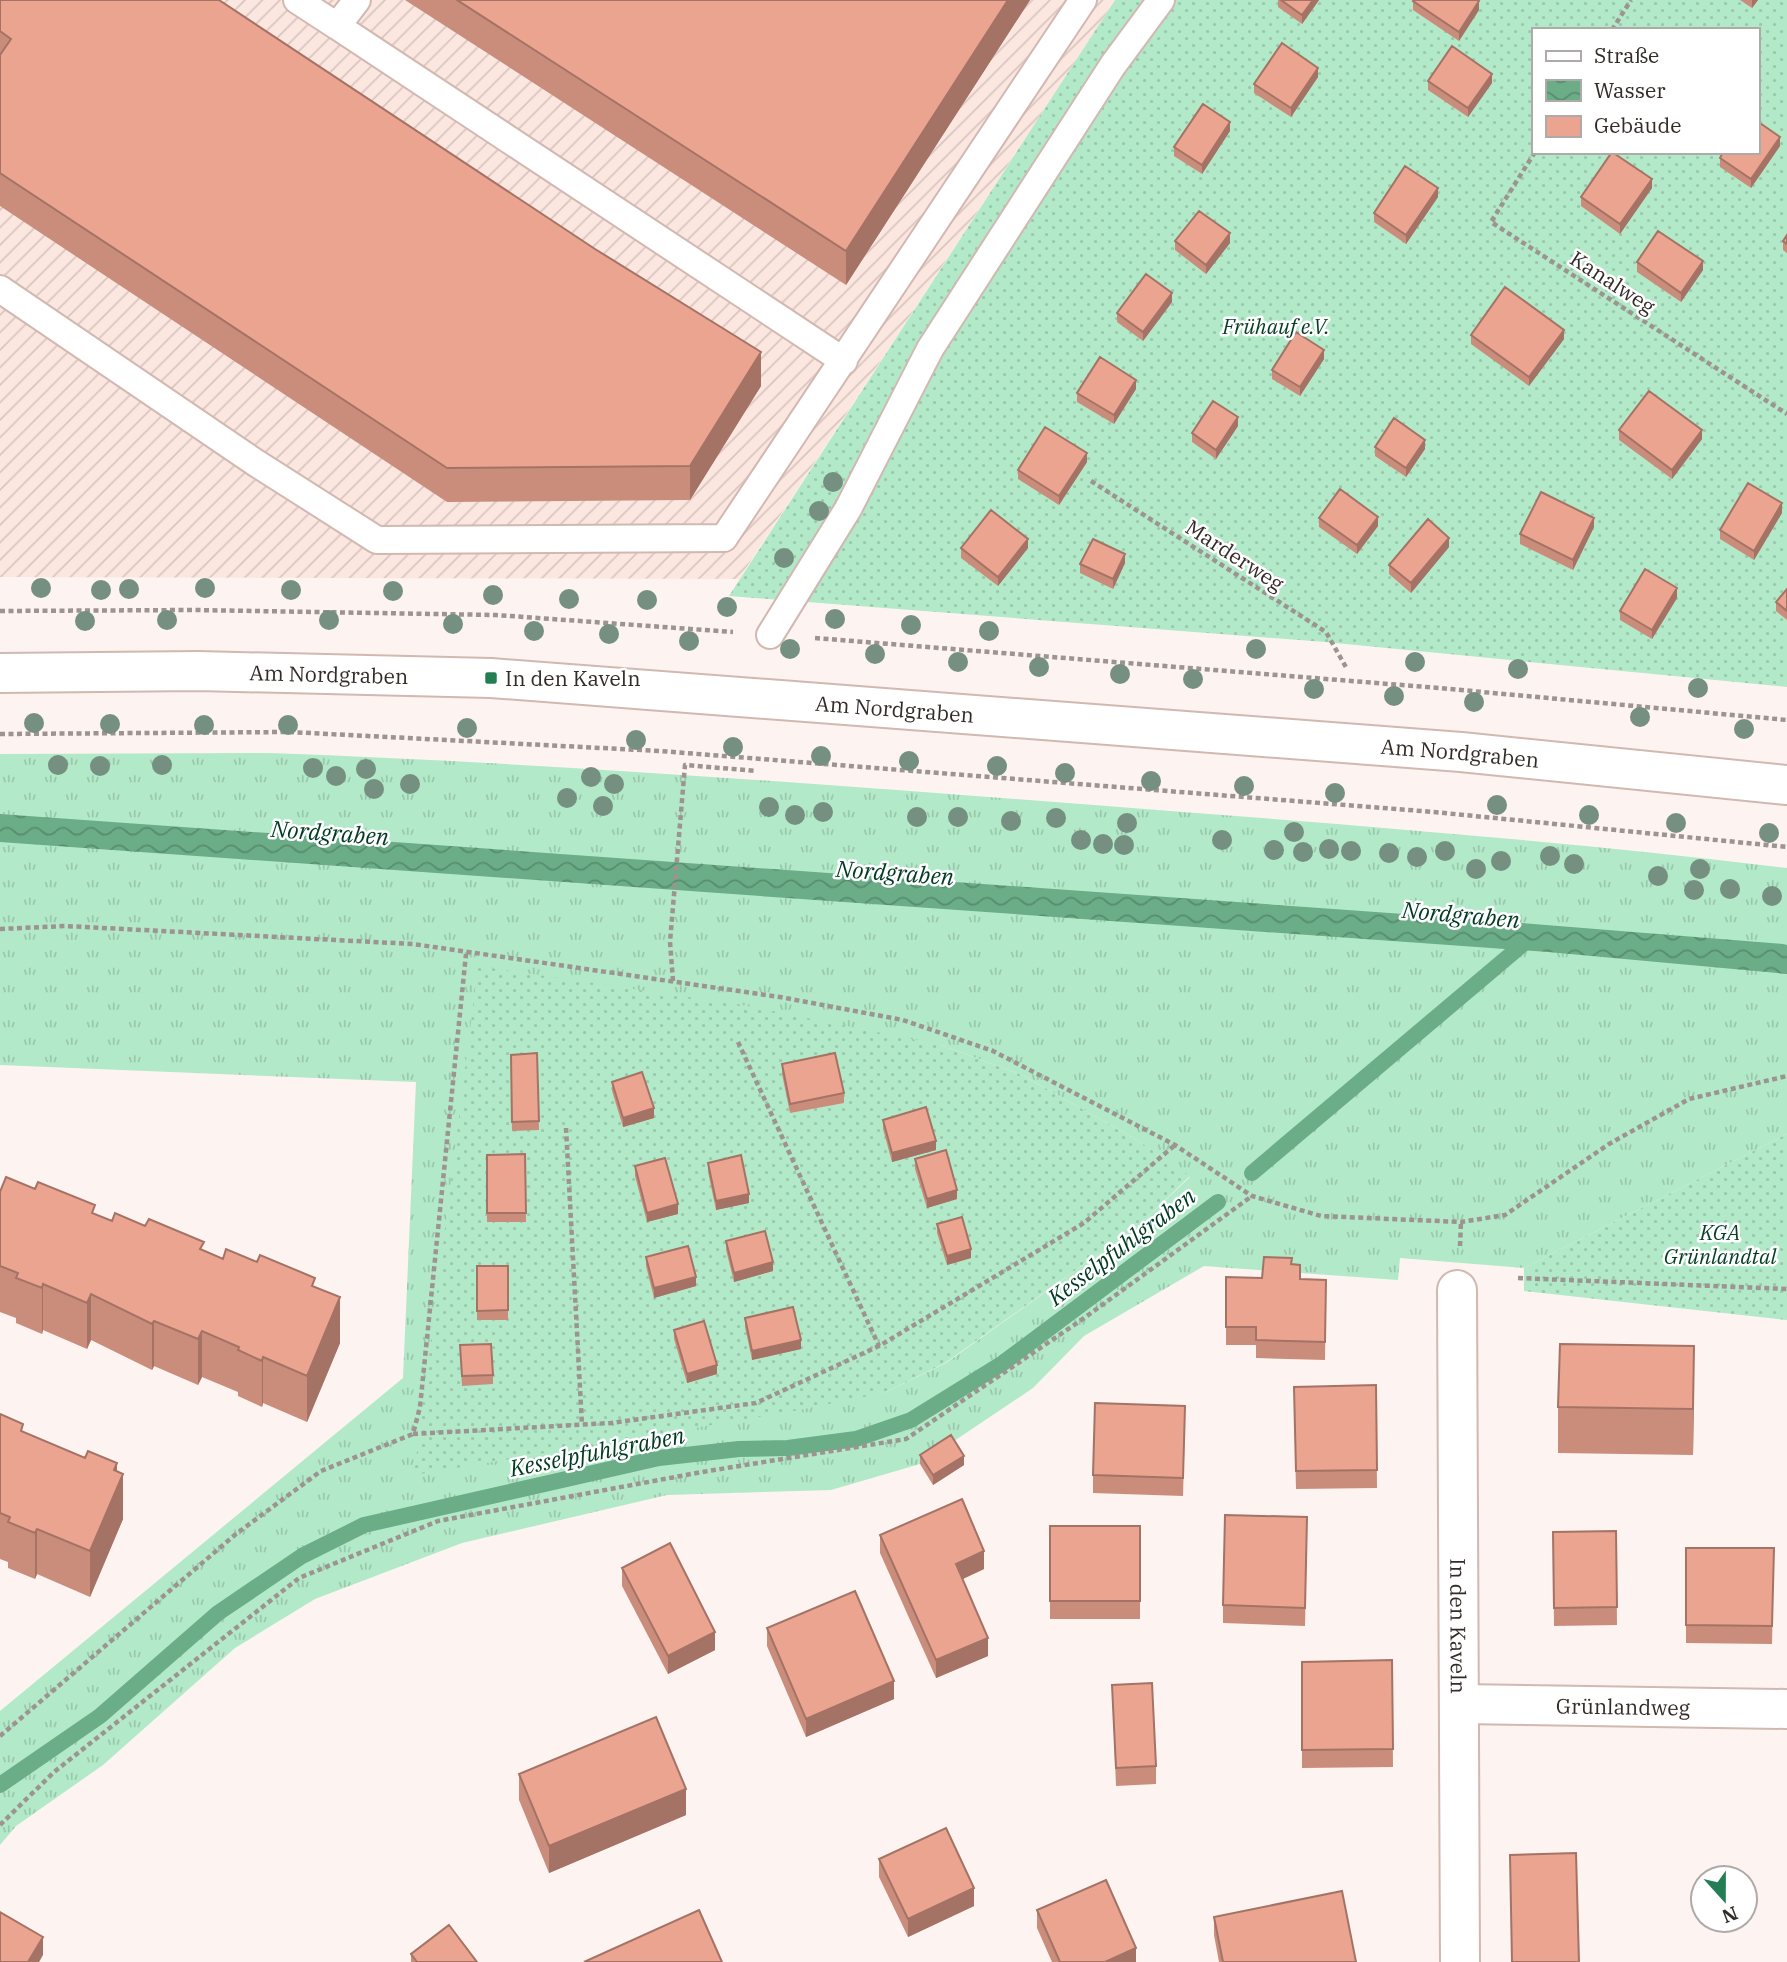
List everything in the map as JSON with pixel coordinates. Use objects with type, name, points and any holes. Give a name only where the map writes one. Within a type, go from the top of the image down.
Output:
[{"type":"street","name":"Am Nordgraben","points":[[0,673],[262,671],[491,678],[1461,751],[1787,785]]},
{"type":"street","name":"In den Kaveln","points":[[1457,1290],[1460,1962]]},
{"type":"street","name":"Grünlandweg","points":[[1460,1704],[1787,1709]]},
{"type":"lane","points":[[297,0],[844,361]]},
{"type":"lane","points":[[337,26],[357,0]]},
{"type":"lane","points":[[0,289],[256,463],[377,540],[724,538],[1083,0]]},
{"type":"lane","points":[[770,635],[848,509],[930,349],[1113,65],[1161,0]]},
{"type":"path","points":[[1613,28],[1631,0]]},
{"type":"path","name":"Kanalweg","points":[[1534,154],[1491,222],[1787,414]]},
{"type":"path","name":"Marderweg","points":[[1091,481],[1326,632],[1347,669]]},
{"type":"path","points":[[0,611],[207,610],[496,615],[1426,687],[1787,720]]},
{"type":"path","points":[[0,734],[290,733],[660,751],[1434,812],[1787,848]]},
{"type":"path","points":[[673,981],[670,942],[685,765],[757,771]]},
{"type":"path","points":[[0,929],[65,926],[413,944],[466,954],[673,981],[903,1020],[993,1052],[1175,1145],[1252,1196],[1321,1216],[1461,1222],[1505,1215],[1609,1144],[1689,1099],[1787,1076]]},
{"type":"path","points":[[413,1434],[422,1393],[466,954]]},
{"type":"path","points":[[738,1042],[879,1346]]},
{"type":"path","points":[[566,1128],[582,1425]]},
{"type":"path","points":[[0,1736],[236,1534],[321,1472],[413,1434],[582,1425],[756,1403],[879,1346],[1083,1223],[1175,1145]]},
{"type":"path","points":[[0,1825],[54,1772],[299,1578],[438,1521],[702,1472],[906,1439],[1080,1321],[1252,1196]]},
{"type":"path","points":[[1460,1249],[1461,1222]]},
{"type":"path","points":[[1518,1278],[1787,1289]]},
{"type":"shaded area","points":[[0,0],[1115,0],[739,579],[0,577]]},
{"type":"green space","name":"Frühauf e.V.","points":[[1115,0],[1787,0],[1787,687],[1325,642],[729,596]]},
{"type":"green space","points":[[270,753],[682,775],[1441,833],[1787,868],[1787,1134],[1524,1268],[1400,1258],[1398,1280],[1204,1266],[1084,1336],[1033,1388],[920,1464],[831,1490],[667,1495],[462,1543],[315,1599],[235,1648],[103,1765],[16,1826],[0,1845],[0,1711],[403,1378],[416,1082],[0,1065],[0,754]],"holes":[[[941,1045],[1022,1075],[1137,1140],[1190,1177],[1139,1225],[946,1363],[884,1393]]]},
{"type":"green space","points":[[478,966],[742,1005],[941,1045],[1022,1075],[1137,1140],[1190,1176],[1139,1225],[945,1363],[884,1393],[784,1413],[414,1475]]},
{"type":"green space","name":"KGA Grünlandtal","points":[[1787,1134],[1787,1320],[1524,1291],[1524,1268]]},
{"type":"water","points":[[0,814],[1460,918],[1783,944],[1787,945],[1787,974],[1548,952],[0,842]]},
{"type":"building","points":[[0,0],[219,0],[595,249],[761,352],[690,466],[447,468],[0,173],[0,55],[11,39],[0,31]]},
{"type":"building","points":[[457,0],[1008,0],[846,251]]},
{"type":"building","points":[[1281,0],[1313,0],[1302,15]]},
{"type":"building","points":[[1414,0],[1478,0],[1479,1],[1459,32]]},
{"type":"building","points":[[1282,43],[1318,68],[1291,108],[1254,84]]},
{"type":"building","points":[[1452,46],[1492,74],[1468,108],[1428,81]]},
{"type":"building","points":[[1203,104],[1230,122],[1202,165],[1174,147]]},
{"type":"building","points":[[1759,122],[1780,137],[1751,179],[1720,158],[1722,154],[1759,154]]},
{"type":"building","points":[[1611,154],[1615,154],[1652,179],[1620,224],[1581,197]]},
{"type":"building","points":[[1405,166],[1438,188],[1406,235],[1374,213]]},
{"type":"building","points":[[1199,211],[1230,233],[1206,265],[1175,241]]},
{"type":"building","points":[[1658,231],[1703,261],[1681,293],[1637,262]]},
{"type":"building","points":[[1146,274],[1172,293],[1143,332],[1117,313]]},
{"type":"building","points":[[1505,287],[1564,330],[1529,377],[1471,335]]},
{"type":"building","points":[[1296,332],[1324,350],[1300,387],[1272,370]]},
{"type":"building","points":[[1100,357],[1136,380],[1114,415],[1077,393]]},
{"type":"building","points":[[1649,391],[1702,430],[1672,470],[1619,430]]},
{"type":"building","points":[[1213,401],[1238,417],[1216,450],[1192,433]]},
{"type":"building","points":[[1394,418],[1425,440],[1406,468],[1375,447]]},
{"type":"building","points":[[1045,427],[1087,453],[1059,496],[1018,470]]},
{"type":"building","points":[[1748,483],[1782,503],[1754,551],[1720,530]]},
{"type":"building","points":[[1340,489],[1378,517],[1357,545],[1319,518]]},
{"type":"building","points":[[1541,492],[1594,518],[1573,560],[1520,534]]},
{"type":"building","points":[[991,510],[1028,539],[998,577],[961,548]]},
{"type":"building","points":[[1428,519],[1449,538],[1411,583],[1389,565]]},
{"type":"building","points":[[1093,539],[1125,554],[1113,579],[1080,564]]},
{"type":"building","points":[[1645,569],[1677,588],[1652,630],[1620,611]]},
{"type":"building","points":[[1787,589],[1787,611],[1776,602]]},
{"type":"building","points":[[537,1053],[539,1121],[512,1122],[511,1055]]},
{"type":"building","points":[[835,1053],[844,1093],[790,1104],[782,1064]]},
{"type":"building","points":[[642,1072],[654,1108],[623,1118],[612,1082]]},
{"type":"building","points":[[926,1107],[936,1141],[892,1153],[883,1120]]},
{"type":"building","points":[[946,1150],[957,1190],[927,1199],[915,1159]]},
{"type":"building","points":[[525,1154],[526,1213],[487,1213],[487,1155]]},
{"type":"building","points":[[741,1155],[749,1194],[716,1201],[708,1163]]},
{"type":"building","points":[[665,1158],[678,1204],[647,1213],[635,1166]]},
{"type":"building","points":[[6,1177],[35,1189],[38,1182],[95,1205],[92,1213],[112,1221],[115,1213],[145,1226],[149,1219],[204,1242],[200,1249],[223,1259],[226,1249],[257,1262],[260,1255],[315,1278],[312,1286],[340,1297],[307,1376],[263,1357],[262,1361],[238,1350],[239,1347],[202,1331],[198,1339],[154,1321],[152,1324],[91,1294],[87,1303],[43,1284],[42,1288],[16,1278],[18,1273],[0,1266],[0,1192]]},
{"type":"building","points":[[962,1217],[971,1249],[947,1256],[937,1224]]},
{"type":"building","points":[[765,1231],[773,1262],[734,1273],[726,1241]]},
{"type":"building","points":[[688,1246],[696,1277],[654,1288],[646,1257]]},
{"type":"building","points":[[1264,1257],[1292,1258],[1291,1264],[1300,1265],[1300,1279],[1326,1280],[1325,1342],[1256,1340],[1256,1327],[1226,1327],[1226,1277],[1262,1278]]},
{"type":"building","points":[[477,1266],[508,1266],[508,1310],[477,1311]]},
{"type":"building","points":[[793,1307],[801,1340],[752,1351],[745,1318]]},
{"type":"building","points":[[704,1321],[717,1365],[687,1374],[674,1330]]},
{"type":"building","points":[[491,1344],[493,1375],[462,1376],[460,1345]]},
{"type":"building","points":[[1560,1344],[1694,1346],[1693,1409],[1558,1407]]},
{"type":"building","points":[[1376,1385],[1377,1470],[1296,1471],[1294,1387]]},
{"type":"building","points":[[1095,1403],[1185,1406],[1183,1478],[1093,1475]]},
{"type":"building","points":[[0,1414],[23,1424],[21,1431],[85,1458],[88,1451],[117,1463],[114,1470],[123,1474],[90,1551],[37,1529],[35,1533],[8,1522],[10,1517],[0,1513]]},
{"type":"building","points":[[951,1435],[964,1456],[933,1475],[920,1455]]},
{"type":"building","points":[[962,1499],[984,1551],[956,1564],[988,1638],[936,1660],[880,1535]]},
{"type":"building","points":[[1225,1515],[1307,1517],[1305,1608],[1223,1605]]},
{"type":"building","points":[[1050,1526],[1140,1526],[1140,1601],[1050,1601]]},
{"type":"building","points":[[1616,1531],[1617,1607],[1554,1608],[1553,1532]]},
{"type":"building","points":[[670,1543],[715,1632],[668,1656],[622,1568]]},
{"type":"building","points":[[1686,1548],[1774,1548],[1772,1626],[1686,1625]]},
{"type":"building","points":[[855,1591],[894,1681],[806,1719],[767,1628]]},
{"type":"building","points":[[1392,1660],[1393,1749],[1302,1750],[1302,1662]]},
{"type":"building","points":[[1152,1683],[1156,1766],[1116,1768],[1112,1685]]},
{"type":"building","points":[[656,1717],[686,1789],[549,1846],[519,1774]]},
{"type":"building","points":[[946,1828],[974,1888],[908,1919],[879,1859]]},
{"type":"building","points":[[1576,1853],[1579,1962],[1512,1962],[1510,1855]]},
{"type":"building","points":[[1106,1880],[1136,1948],[1105,1962],[1060,1962],[1037,1910]]},
{"type":"building","points":[[1342,1891],[1356,1962],[1223,1962],[1214,1917]]},
{"type":"building","points":[[699,1910],[722,1962],[584,1962]]},
{"type":"building","points":[[0,1912],[43,1937],[28,1962],[0,1962]]},
{"type":"building","points":[[449,1925],[477,1962],[417,1962],[411,1954]]},
{"type":"waterway","name":"Kesselpfuhlgraben","points":[[1252,1173],[1522,945]]},
{"type":"waterway","name":"Kesselpfuhlgraben","points":[[0,1785],[100,1716],[218,1613],[302,1556],[364,1525],[659,1458],[739,1449],[788,1448],[856,1439],[911,1420],[1003,1363],[1218,1202]]},
{"type":"place","name":"In den Kaveln","points":[[491,678]]},
{"type":"water label","name":"Nordgraben","points":[[330,832]]},
{"type":"water label","name":"Nordgraben","points":[[895,872]]},
{"type":"water label","name":"Nordgraben","points":[[1461,914]]}]
